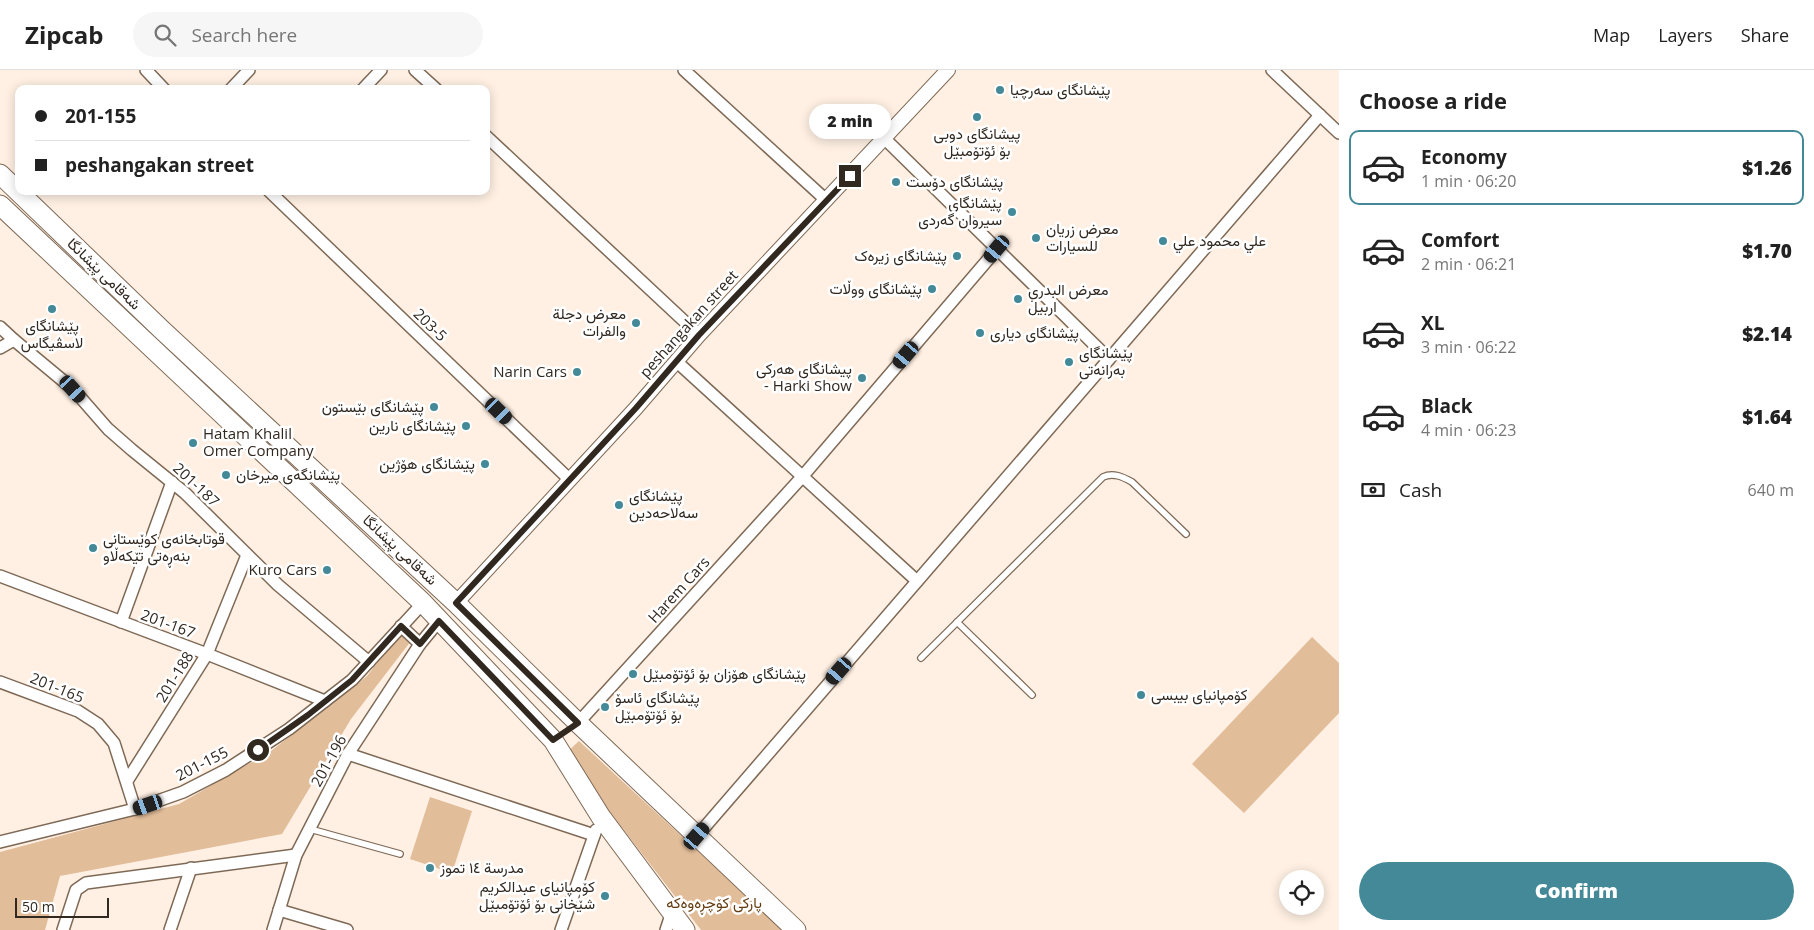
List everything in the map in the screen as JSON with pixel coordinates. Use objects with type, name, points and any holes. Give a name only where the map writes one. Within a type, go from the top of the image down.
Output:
[{"type":"main road","name":"شەقامی پێشانگا","points":[[0,174],[15,188]]},
{"type":"main road","name":"شەقامی پێشانگا","points":[[22,195],[162,330],[456,603],[578,723],[796,930]]},
{"type":"main road","name":"شەقامی پێشانگا","points":[[0,206],[423,604],[553,740],[601,817],[685,930]]},
{"type":"main road","points":[[147,346],[162,330]]},
{"type":"main road","points":[[553,740],[578,723]]},
{"type":"street","points":[[146,70],[160,85]]},
{"type":"street","points":[[235,85],[249,70]]},
{"type":"street","points":[[367,85],[381,70]]},
{"type":"street","points":[[416,70],[432,85]]},
{"type":"street","points":[[684,70],[826,200]]},
{"type":"street","name":"peshangakan street","points":[[456,603],[636,408],[699,335],[948,70]]},
{"type":"street","points":[[1272,70],[1339,132]]},
{"type":"street","points":[[697,836],[1320,115]]},
{"type":"street","points":[[884,138],[1109,359]]},
{"type":"street","points":[[490,140],[699,335]]},
{"type":"street","name":"203-5","points":[[273,195],[570,480]]},
{"type":"street","name":"Harem Cars","points":[[578,723],[802,477],[997,249]]},
{"type":"street","name":"201-187","points":[[0,327],[73,389],[108,429],[172,482],[294,600],[370,662]]},
{"type":"street","points":[[0,348],[14,340]]},
{"type":"street","points":[[676,361],[917,582]]},
{"type":"street","points":[[121,622],[172,482]]},
{"type":"street","name":"201-188","points":[[127,781],[207,654],[247,555]]},
{"type":"street","name":"201-167","points":[[0,576],[207,654],[325,701]]},
{"type":"street","name":"201-155","points":[[0,842],[135,809],[183,792],[226,770],[268,744],[352,680],[423,604]]},
{"type":"street","name":"201-196","points":[[273,930],[296,855],[348,754],[420,644],[439,621]]},
{"type":"street","points":[[401,626],[420,644]]},
{"type":"street","name":"201-165","points":[[0,682],[78,711],[98,724],[114,743],[135,809]]},
{"type":"street","points":[[348,754],[594,835]]},
{"type":"street","points":[[561,930],[601,817]]},
{"type":"street","points":[[63,930],[76,890],[86,883],[296,855]]},
{"type":"street","points":[[170,930],[191,868]]},
{"type":"street","points":[[279,910],[347,930]]},
{"type":"street","points":[[666,930],[672,912]]},
{"type":"lane","points":[[921,658],[1103,477],[1110,474],[1124,477],[1132,482],[1186,534]]},
{"type":"lane","points":[[957,622],[1032,695]]},
{"type":"lane","points":[[310,828],[400,854]]},
{"type":"green space","points":[[400,634],[411,641],[351,719],[282,834],[60,876],[45,930],[0,930],[0,852],[179,804],[271,751],[367,676]]},
{"type":"green space","points":[[1312,637],[1339,663],[1339,713],[1244,813],[1192,764]]},
{"type":"green space","name":"پارکی کۆچڕەوەکە","points":[[579,741],[783,930],[701,930],[565,754]]},
{"type":"green space","points":[[430,797],[472,811],[452,873],[410,859]]},
{"type":"place","name":"پێشانگای سەرچیا","points":[[1000,90]]},
{"type":"place","name":"پیشانگای دوبی بۆ ئۆتۆمبێل","points":[[977,117]]},
{"type":"place","name":"پێشانگای دۆست","points":[[896,182]]},
{"type":"place","name":"پێشانگای سیروان گەردی","points":[[1012,212]]},
{"type":"place","name":"معرض زريان للسيارات","points":[[1036,238]]},
{"type":"place","name":"علي محمود علي","points":[[1163,241]]},
{"type":"place","name":"پێشانگای زیرەک","points":[[957,256]]},
{"type":"place","name":"پێشانگای ووڵات","points":[[932,289]]},
{"type":"place","name":"معرض البدري اربيل","points":[[1018,299]]},
{"type":"place","name":"پێشانگای لاسڤیگاس","points":[[52,309]]},
{"type":"place","name":"معرض دجلة والفرات","points":[[636,323]]},
{"type":"place","name":"پێشانگای دیاری","points":[[980,333]]},
{"type":"place","name":"پێشانگای بەرانەتی","points":[[1069,362]]},
{"type":"place","name":"Narin Cars","points":[[577,372]]},
{"type":"place","name":"پیشانگای هەرکی - Harki Show","points":[[862,378]]},
{"type":"place","name":"پێشانگای بێستون","points":[[434,407]]},
{"type":"place","name":"پێشانگای نارین","points":[[466,426]]},
{"type":"place","name":"Hatam Khalil Omer Company","points":[[193,443]]},
{"type":"place","name":"پێشانگای هۆژین","points":[[485,464]]},
{"type":"place","name":"پێشانگەی میرخان","points":[[226,475]]},
{"type":"place","name":"پێشانگای سەلاحەدین","points":[[619,505]]},
{"type":"place","name":"قوتابخانەی کوێستانی بنەڕەتی تێکەڵاو","points":[[93,548]]},
{"type":"place","name":"Kuro Cars","points":[[327,570]]},
{"type":"place","name":"پێشانگای هۆزان بۆ ئۆتۆمبێل","points":[[633,674]]},
{"type":"place","name":"كۆمپانیای بیبسی","points":[[1141,695]]},
{"type":"place","name":"پێشانگای ئاسۆ بۆ ئۆتۆمبێل","points":[[605,707]]},
{"type":"place","name":"مدرسة ١٤ تموز","points":[[430,868]]},
{"type":"place","name":"کۆمپانیای عبدالكريم شێخانی بۆ ئۆتۆمبێل","points":[[605,896]]},
{"type":"route","points":[[258,750],[342,689],[362,670],[401,626],[420,644],[439,621],[553,740],[578,723],[456,603],[636,408],[699,335],[850,176]]}]
